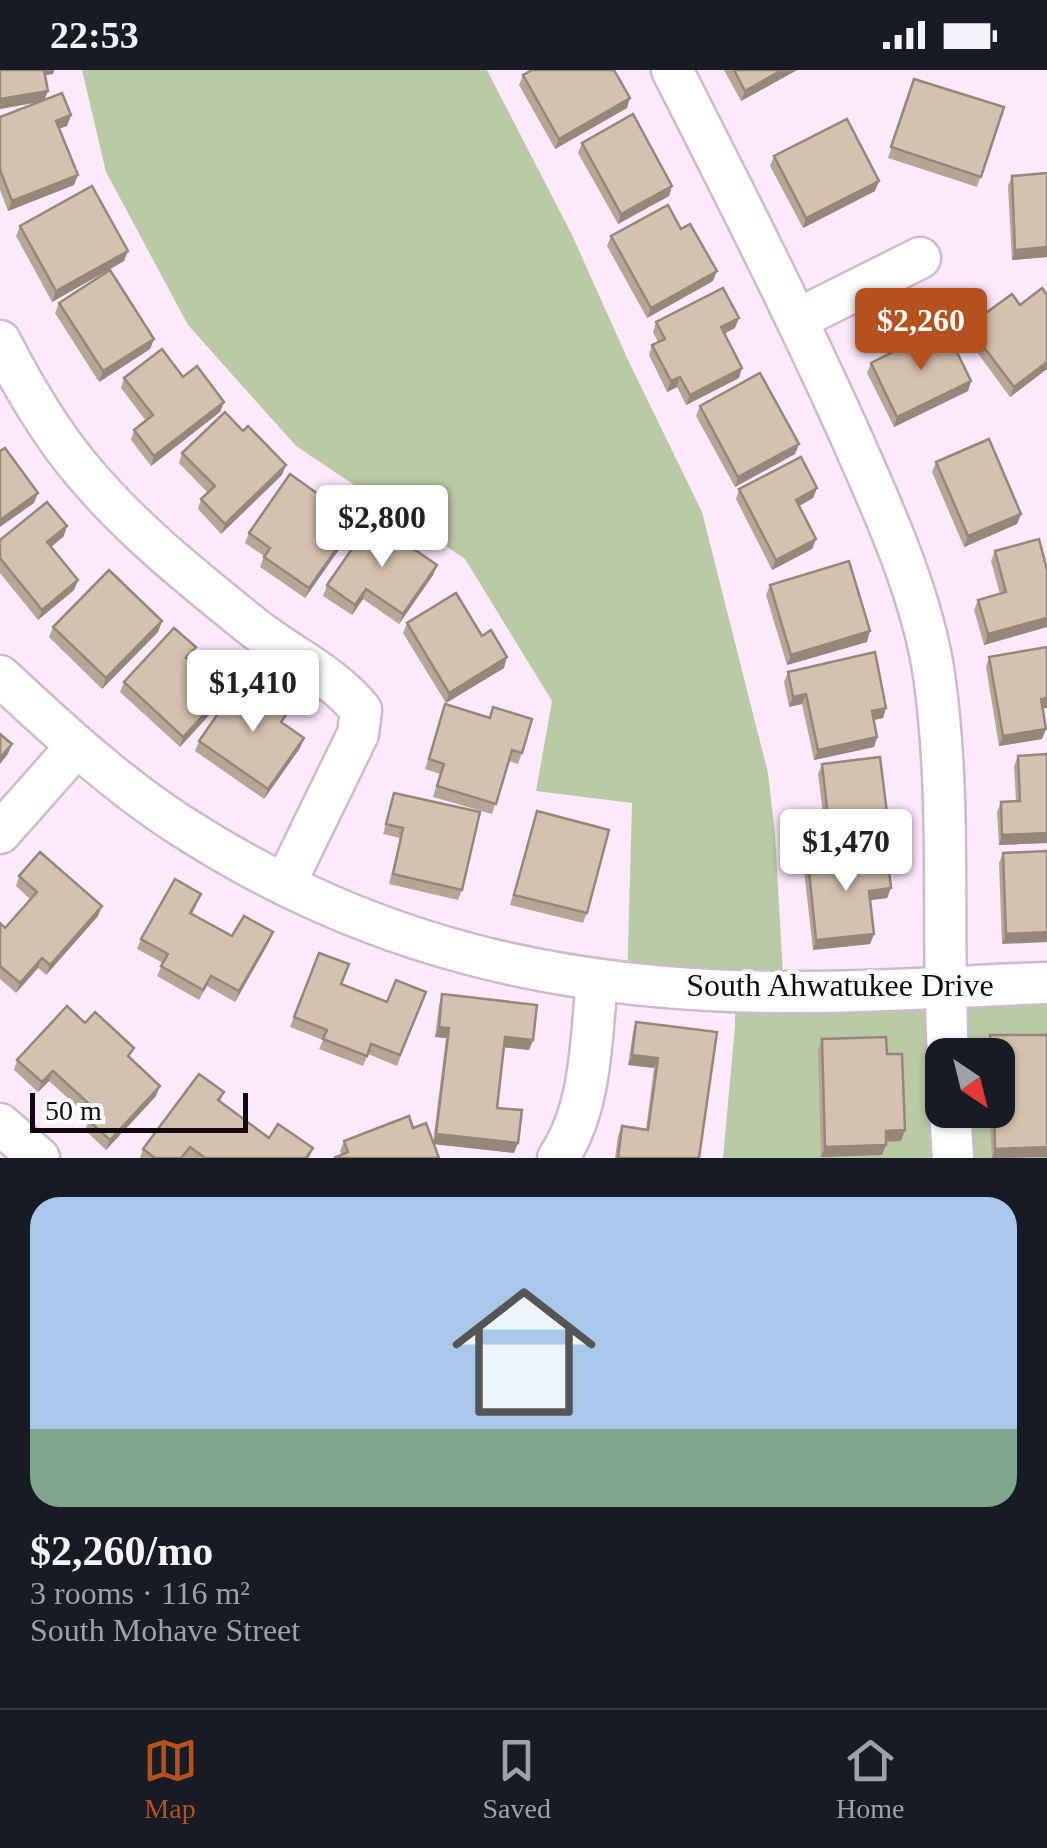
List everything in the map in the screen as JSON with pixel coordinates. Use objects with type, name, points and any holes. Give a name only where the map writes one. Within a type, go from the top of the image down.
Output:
[{"type":"street","points":[[672,70],[798,319],[904,564],[934,672],[945,776],[947,1038]]},
{"type":"street","points":[[798,319],[920,258]]},
{"type":"street","points":[[0,340],[76,463],[127,518],[199,584],[275,645],[343,688],[361,710],[358,734],[286,884]]},
{"type":"street","name":"South Ahwatukee Drive","points":[[0,676],[76,746],[180,825],[286,884],[370,923],[438,947],[511,967],[597,980],[784,992],[1047,983]]},
{"type":"street","points":[[0,833],[76,746]]},
{"type":"street","points":[[558,1158],[584,1096],[597,980]]},
{"type":"street","points":[[0,1124],[39,1158]]},
{"type":"street","points":[[951,1128],[953,1158]]},
{"type":"green space","points":[[82,70],[487,70],[572,235],[702,512],[768,773],[784,992],[1047,983],[1047,1158],[723,1158],[735,991],[627,984],[632,803],[536,791],[552,701],[465,559],[296,446],[188,325],[106,172]]},
{"type":"building","points":[[0,70],[44,70],[48,91],[0,99]]},
{"type":"building","points":[[532,70],[614,70],[630,98],[559,139],[523,75]]},
{"type":"building","points":[[734,70],[782,70],[745,91]]},
{"type":"building","points":[[914,79],[1004,107],[981,177],[891,147]]},
{"type":"building","points":[[62,93],[71,115],[56,121],[78,175],[12,201],[0,170],[0,117]]},
{"type":"building","points":[[633,114],[672,186],[621,214],[582,143]]},
{"type":"building","points":[[847,119],[879,181],[806,218],[774,156]]},
{"type":"building","points":[[1047,173],[1047,247],[1015,250],[1012,176]]},
{"type":"building","points":[[92,186],[128,251],[56,291],[20,226]]},
{"type":"building","points":[[668,205],[681,229],[690,224],[717,271],[651,308],[611,236]]},
{"type":"building","points":[[110,270],[154,339],[103,371],[59,303]]},
{"type":"building","points":[[723,288],[739,318],[721,327],[742,368],[690,395],[680,377],[671,381],[652,345],[665,339],[656,322]]},
{"type":"building","points":[[1042,288],[1047,295],[1047,362],[1014,387],[968,326],[1012,294],[1020,305]]},
{"type":"building","points":[[947,332],[971,381],[897,417],[871,363],[913,342],[916,347]]},
{"type":"building","points":[[162,349],[183,377],[197,366],[224,402],[154,456],[134,430],[153,415],[124,378]]},
{"type":"building","points":[[760,373],[799,444],[738,477],[700,406]]},
{"type":"building","points":[[225,412],[243,431],[248,426],[286,465],[225,524],[201,499],[215,486],[182,453]]},
{"type":"building","points":[[989,439],[1021,514],[968,536],[936,462]]},
{"type":"building","points":[[5,448],[38,493],[0,520],[0,451]]},
{"type":"building","points":[[801,457],[817,488],[796,500],[816,539],[776,560],[739,489]]},
{"type":"building","points":[[290,474],[356,521],[309,588],[264,557],[270,548],[249,533]]},
{"type":"building","points":[[47,502],[67,526],[47,542],[78,580],[42,610],[0,558],[0,540]]},
{"type":"building","points":[[372,520],[437,565],[403,614],[366,589],[355,605],[327,585]]},
{"type":"building","points":[[1039,539],[1047,570],[1047,618],[988,634],[978,600],[1006,592],[995,551]]},
{"type":"building","points":[[849,561],[870,631],[791,655],[770,585]]},
{"type":"building","points":[[109,570],[162,621],[106,678],[53,627]]},
{"type":"building","points":[[456,593],[482,636],[491,630],[507,657],[449,693],[407,623]]},
{"type":"building","points":[[174,628],[196,647],[186,658],[224,693],[183,737],[124,682]]},
{"type":"building","points":[[1047,647],[1047,698],[1041,699],[1046,729],[1003,736],[989,657]]},
{"type":"building","points":[[875,652],[886,708],[872,711],[877,737],[818,750],[806,694],[793,697],[788,672]]},
{"type":"building","points":[[242,679],[288,712],[281,722],[304,738],[268,789],[199,741]]},
{"type":"building","points":[[445,704],[490,718],[493,707],[532,719],[522,753],[512,750],[496,804],[437,786],[444,764],[429,759]]},
{"type":"building","points":[[0,734],[12,744],[0,758]]},
{"type":"building","points":[[1047,754],[1047,833],[1002,835],[1001,802],[1020,801],[1018,756]]},
{"type":"building","points":[[880,757],[890,837],[831,844],[822,764]]},
{"type":"building","points":[[394,793],[480,812],[462,890],[393,874],[403,828],[386,824]]},
{"type":"building","points":[[537,811],[609,830],[587,913],[514,895]]},
{"type":"building","points":[[1047,851],[1047,932],[1006,934],[1003,853]]},
{"type":"building","points":[[40,852],[102,906],[50,965],[42,958],[20,983],[0,966],[0,923],[5,928],[37,892],[19,876]]},
{"type":"building","points":[[887,853],[891,888],[869,891],[874,934],[816,940],[808,861]]},
{"type":"building","points":[[175,879],[201,894],[190,913],[232,936],[244,916],[273,932],[239,991],[211,976],[203,990],[161,966],[168,954],[141,939]]},
{"type":"building","points":[[319,953],[349,964],[341,984],[387,1002],[396,980],[426,992],[400,1055],[371,1044],[367,1056],[323,1039],[327,1030],[294,1017]]},
{"type":"building","points":[[442,994],[537,1005],[533,1040],[505,1037],[497,1108],[522,1110],[518,1143],[436,1134],[449,1028],[439,1027]]},
{"type":"building","points":[[67,1006],[85,1023],[95,1012],[134,1048],[128,1056],[160,1086],[110,1140],[88,1120],[97,1111],[53,1071],[42,1082],[17,1060]]},
{"type":"building","points":[[636,1022],[717,1032],[699,1158],[618,1158],[622,1126],[648,1130],[658,1058],[632,1055]]},
{"type":"building","points":[[990,1035],[1047,1035],[1047,1147],[995,1149],[994,1128],[1015,1128],[1015,1038]]},
{"type":"building","points":[[886,1037],[887,1054],[902,1054],[905,1130],[886,1131],[886,1145],[825,1147],[822,1039]]},
{"type":"building","points":[[199,1074],[224,1092],[218,1100],[269,1138],[278,1124],[313,1148],[306,1158],[205,1158],[190,1147],[181,1158],[155,1158],[143,1149]]},
{"type":"building","points":[[409,1116],[413,1128],[426,1123],[439,1158],[334,1158],[348,1152],[344,1141]]}]
